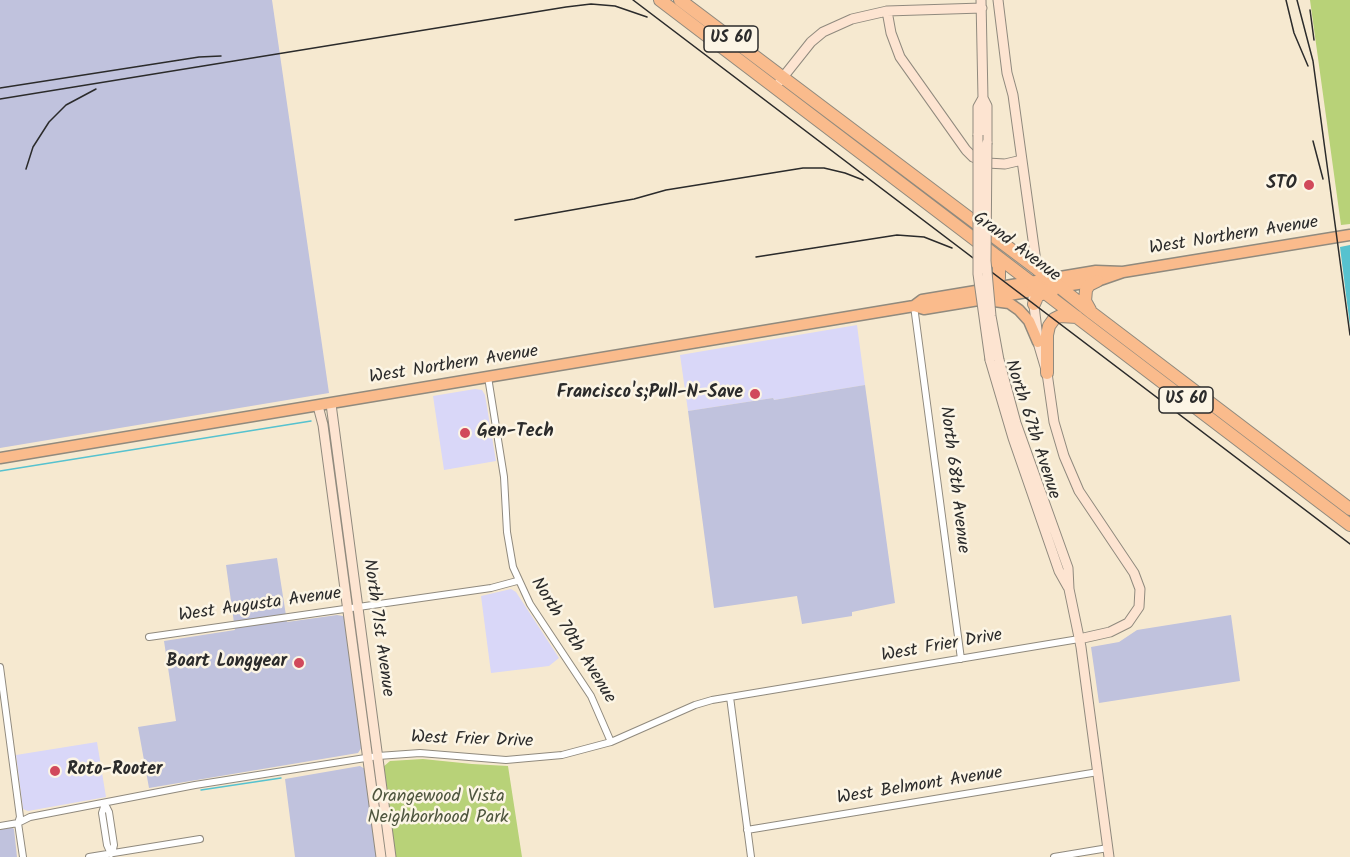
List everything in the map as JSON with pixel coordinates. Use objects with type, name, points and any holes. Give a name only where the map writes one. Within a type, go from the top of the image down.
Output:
[{"type":"highway","name":"Grand Avenue","points":[[660,0],[979,243],[1037,292],[1077,317],[1350,525]]},
{"type":"highway","name":"Grand Avenue","points":[[680,0],[1350,508]]},
{"type":"highway","points":[[979,243],[998,262],[1000,270],[996,284],[985,289]]},
{"type":"highway","points":[[1092,313],[1085,301],[1085,292],[1097,281]]},
{"type":"highway","points":[[1037,292],[1064,291]]},
{"type":"highway","points":[[1047,373],[1049,326],[1054,319],[1060,316],[1077,317]]},
{"type":"main road","points":[[998,0],[1037,269],[1037,292]]},
{"type":"main road","points":[[774,89],[803,50],[823,32],[852,18],[887,11],[982,4]]},
{"type":"main road","name":"North 67th Avenue","points":[[982,4],[983,98],[987,106],[986,261],[995,360]]},
{"type":"main road","points":[[887,11],[891,33],[900,57],[972,157],[987,163],[1005,164],[1022,160]]},
{"type":"main road","name":"North 67th Avenue","points":[[983,98],[978,106],[978,274],[995,360],[1068,568],[1069,589],[1079,639],[1108,853]]},
{"type":"main road","name":"West Northern Avenue","points":[[1064,291],[1123,272],[1350,235]]},
{"type":"main road","name":"West Northern Avenue","points":[[1037,292],[1049,279],[1096,271],[1123,272]]},
{"type":"main road","name":"West Northern Avenue","points":[[0,458],[914,306],[924,309],[973,301],[1020,293],[1029,287],[1037,292]]},
{"type":"main road","name":"West Northern Avenue","points":[[914,306],[922,300],[985,289],[1037,292]]},
{"type":"main road","name":"North 67th Avenue","points":[[1037,292],[1038,342],[1047,373],[1057,434],[1073,480],[1137,578],[1140,589],[1138,607],[1128,623],[1110,632],[1079,639]]},
{"type":"main road","points":[[973,301],[1003,302],[1014,306],[1029,321],[1038,342]]},
{"type":"main road","name":"North 71st Avenue","points":[[331,404],[352,607]]},
{"type":"main road","name":"North 71st Avenue","points":[[318,406],[352,607],[373,757],[383,837],[381,857]]},
{"type":"main road","name":"North 71st Avenue","points":[[383,837],[391,857]]},
{"type":"street","name":"North 68th Avenue","points":[[914,306],[961,659]]},
{"type":"street","name":"North 70th Avenue","points":[[488,377],[504,477],[508,549],[517,581],[591,696],[611,742]]},
{"type":"street","name":"West Augusta Avenue","points":[[149,637],[491,588],[517,581]]},
{"type":"street","name":"West Frier Drive","points":[[0,826],[195,785],[373,757],[420,753],[524,759],[571,753],[611,742],[695,705],[1079,639]]},
{"type":"street","points":[[0,667],[20,817],[18,823],[23,857]]},
{"type":"street","points":[[730,698],[751,857]]},
{"type":"street","name":"West Belmont Avenue","points":[[747,830],[1098,772]]},
{"type":"street","points":[[105,804],[102,813],[107,845],[111,854]]},
{"type":"street","points":[[89,857],[200,839]]},
{"type":"street","points":[[1054,857],[1108,853]]},
{"type":"shaded area","points":[[0,0],[272,0],[329,393],[0,448]]},
{"type":"shaded area","points":[[857,325],[865,385],[688,411],[680,355]]},
{"type":"shaded area","points":[[865,385],[895,603],[852,612],[852,616],[802,624],[797,596],[714,608],[688,411]]},
{"type":"shaded area","points":[[475,389],[482,390],[485,395],[496,461],[444,470],[433,396]]},
{"type":"shaded area","points":[[277,558],[287,622],[337,615],[345,619],[362,747],[358,753],[149,788],[138,727],[176,721],[164,641],[235,630],[226,565]]},
{"type":"shaded area","points":[[511,589],[516,592],[559,658],[549,666],[491,673],[481,596]]},
{"type":"shaded area","points":[[1231,615],[1240,681],[1099,703],[1091,647],[1119,642],[1137,630]]},
{"type":"shaded area","points":[[97,742],[106,797],[28,811],[23,809],[16,755]]},
{"type":"shaded area","points":[[360,766],[365,769],[377,857],[295,857],[285,779]]},
{"type":"shaded area","points":[[0,828],[14,829],[17,857],[0,857]]},
{"type":"green space","points":[[1310,0],[1350,0],[1350,224],[1341,225]]},
{"type":"green space","name":"Orangewood Vista Neighborhood Park","points":[[423,759],[508,766],[522,857],[395,857],[383,767],[390,761]]},
{"type":"water","points":[[1350,245],[1350,326],[1340,247]]},
{"type":"waterway","points":[[0,471],[311,421]]},
{"type":"waterway","points":[[201,790],[281,778]]},
{"type":"railway","points":[[633,0],[1350,544]]},
{"type":"railway","points":[[1286,0],[1294,33],[1308,66]]},
{"type":"railway","points":[[1297,0],[1313,61],[1350,335]]},
{"type":"railway","points":[[0,99],[566,7],[591,4],[615,6],[647,17]]},
{"type":"railway","points":[[1310,10],[1314,40]]},
{"type":"railway","points":[[0,88],[199,57],[221,56]]},
{"type":"railway","points":[[26,169],[33,147],[49,122],[66,105],[96,89]]},
{"type":"railway","points":[[1313,141],[1323,179]]},
{"type":"railway","points":[[515,220],[634,199],[666,190],[803,168],[824,168],[863,180]]},
{"type":"railway","points":[[756,257],[897,235],[924,237],[952,248]]},
{"type":"place","name":"STO","points":[[1309,185]]},
{"type":"place","name":"Francisco's;Pull-N-Save","points":[[755,394]]},
{"type":"place","name":"Gen-Tech","points":[[465,433]]},
{"type":"place","name":"Boart Longyear","points":[[299,663]]},
{"type":"place","name":"Roto-Rooter","points":[[55,771]]}]
